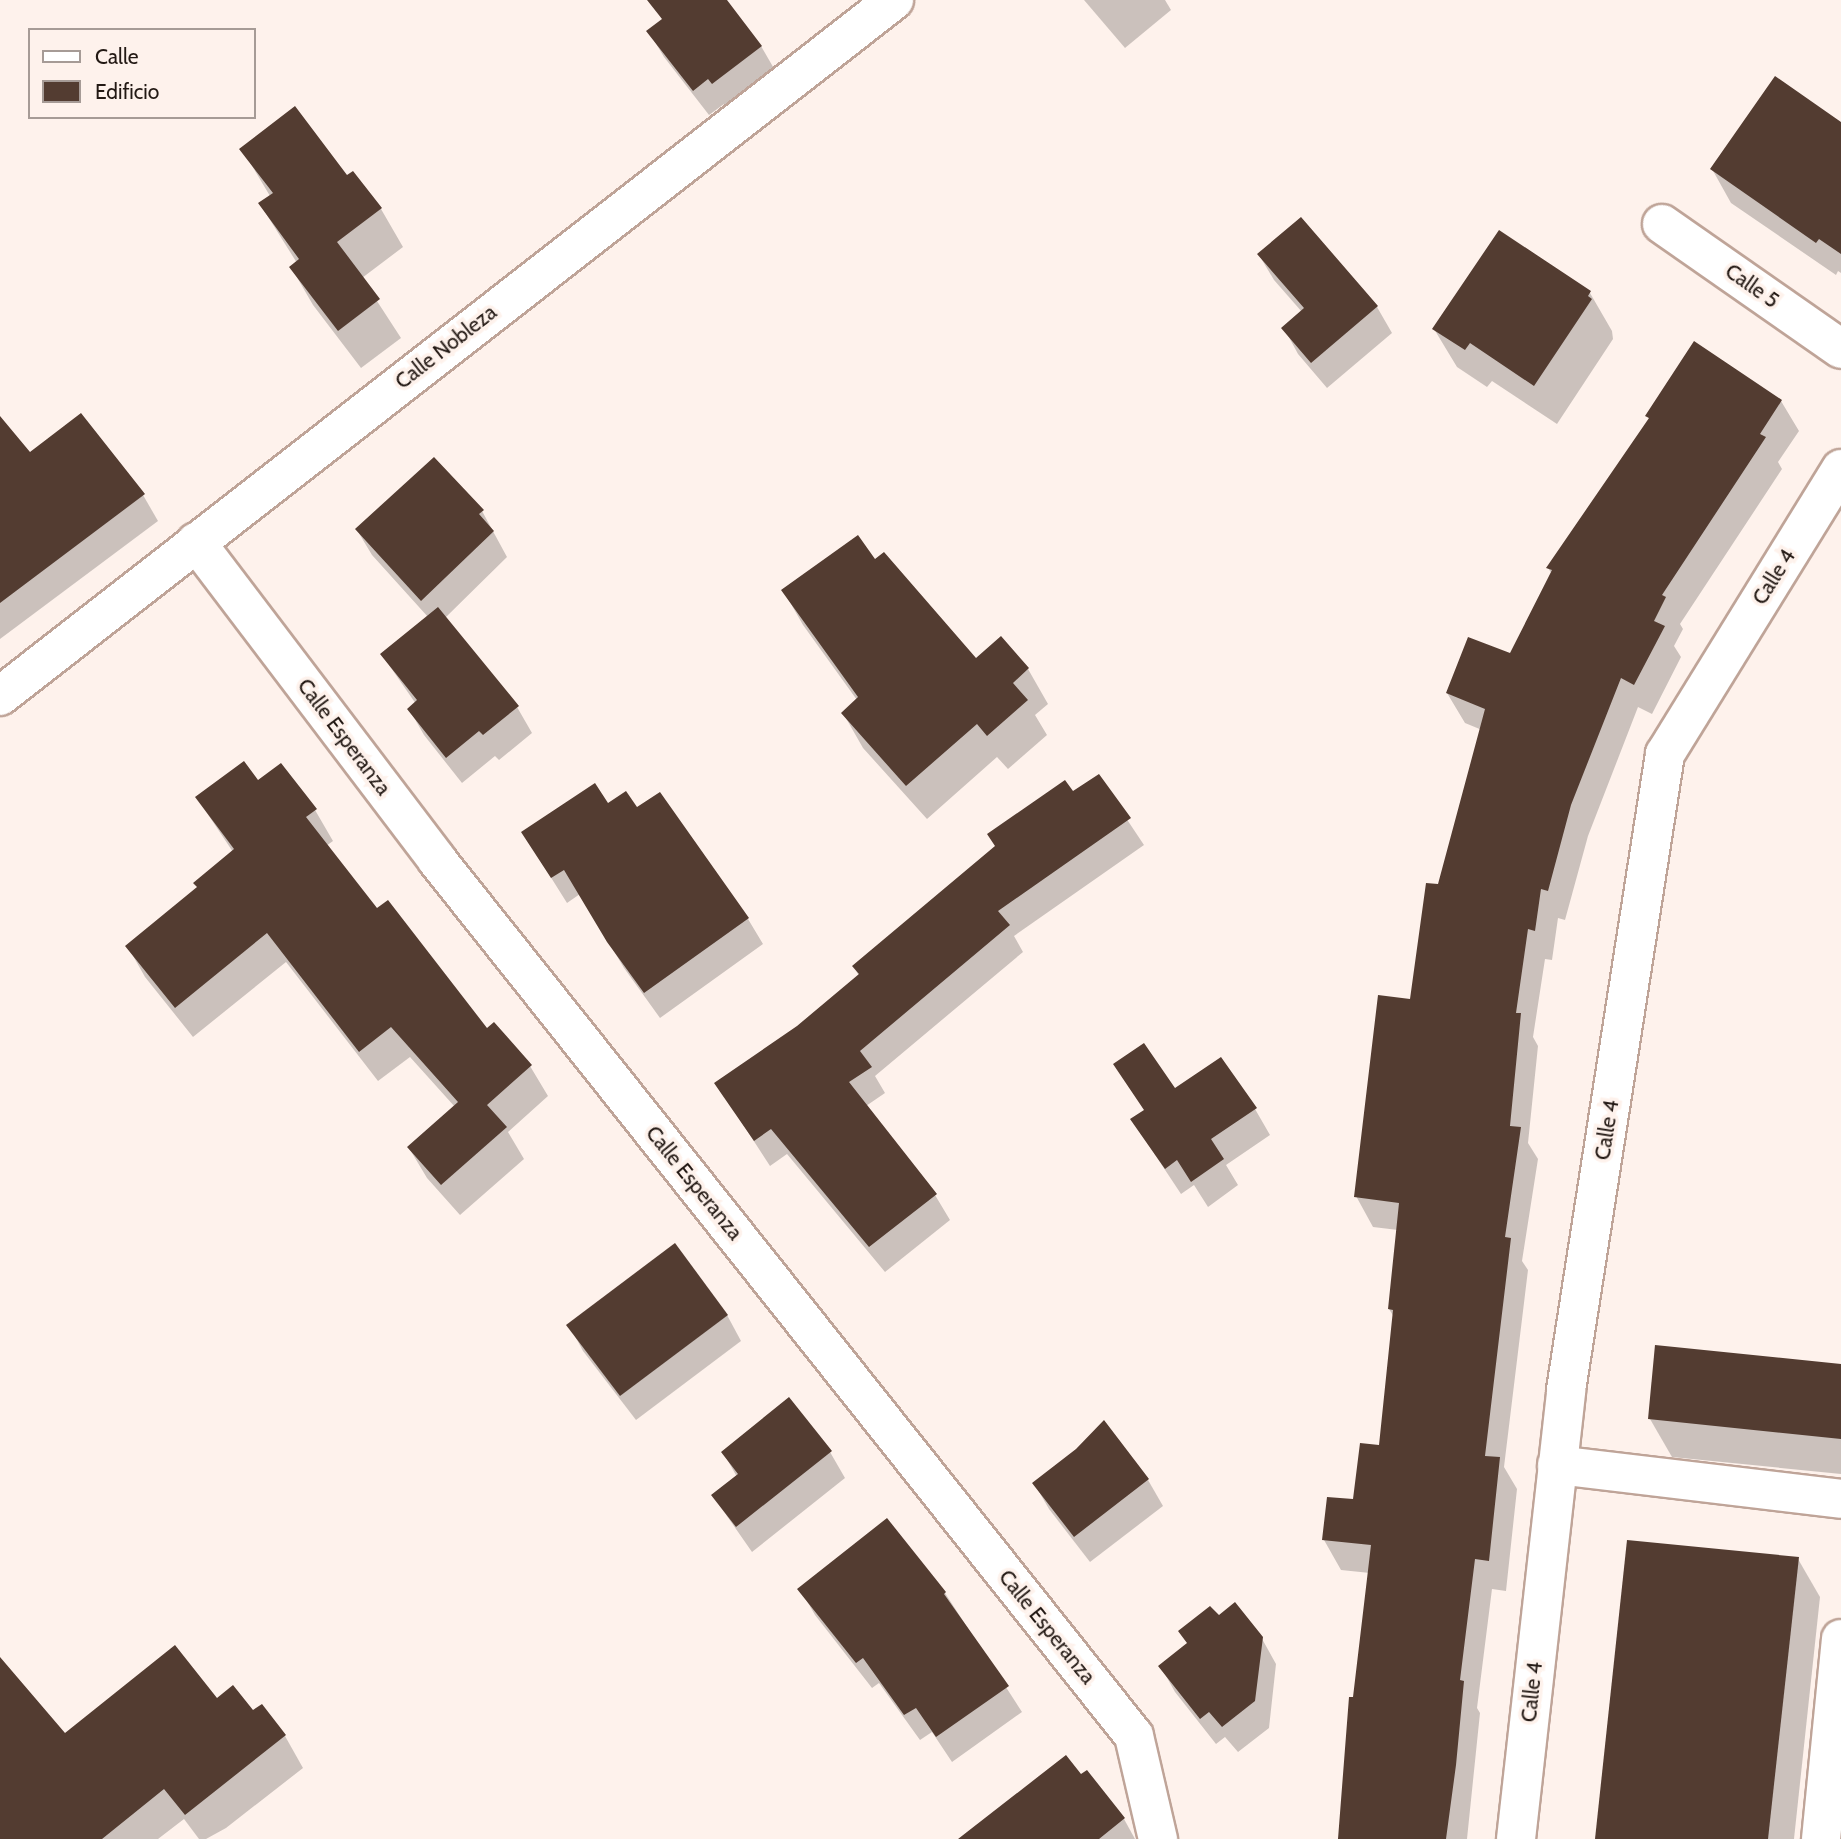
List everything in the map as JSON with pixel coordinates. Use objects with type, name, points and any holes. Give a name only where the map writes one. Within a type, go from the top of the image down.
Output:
[{"type":"street","name":"Calle Nobleza","points":[[0,696],[894,0]]},
{"type":"street","name":"Calle 5","points":[[1662,224],[1841,349]]},
{"type":"street","name":"Calle 4","points":[[1516,1839],[1557,1465],[1665,754],[1841,468]]},
{"type":"street","name":"Calle Esperanza","points":[[196,542],[437,860],[1134,1736],[1158,1839]]},
{"type":"street","points":[[1557,1465],[1841,1499]]},
{"type":"street","points":[[1821,1839],[1841,1639]]},
{"type":"building","points":[[647,0],[727,0],[762,46],[712,84],[708,79],[693,91],[646,31],[662,19]]},
{"type":"building","points":[[1775,76],[1841,122],[1841,254],[1819,239],[1816,243],[1710,169]]},
{"type":"building","points":[[295,106],[347,175],[353,171],[382,208],[337,242],[380,299],[338,331],[289,267],[299,259],[258,203],[273,193],[239,149]]},
{"type":"building","points":[[1301,217],[1378,306],[1311,363],[1281,328],[1304,308],[1257,254]]},
{"type":"building","points":[[1499,230],[1591,291],[1588,296],[1592,299],[1534,386],[1470,343],[1465,350],[1432,329]]},
{"type":"building","points":[[1694,341],[1782,400],[1760,434],[1766,437],[1662,595],[1666,597],[1654,621],[1665,626],[1634,685],[1621,678],[1571,805],[1548,891],[1541,889],[1535,931],[1528,929],[1516,1013],[1521,1013],[1510,1126],[1521,1127],[1505,1237],[1511,1238],[1485,1456],[1500,1457],[1489,1561],[1475,1559],[1460,1680],[1464,1681],[1446,1839],[1338,1839],[1349,1697],[1353,1697],[1371,1545],[1322,1540],[1327,1497],[1353,1499],[1360,1443],[1379,1445],[1393,1310],[1388,1309],[1399,1203],[1354,1197],[1378,995],[1410,999],[1426,883],[1438,884],[1485,709],[1446,693],[1468,637],[1510,653],[1552,570],[1546,568],[1649,418],[1645,416]]},
{"type":"building","points":[[81,413],[145,494],[0,603],[0,416],[30,452]]},
{"type":"building","points":[[434,457],[484,510],[479,514],[494,531],[421,601],[355,529]]},
{"type":"building","points":[[858,535],[875,559],[884,552],[976,658],[1001,636],[1029,668],[1013,683],[1028,700],[987,736],[977,724],[906,786],[841,713],[858,697],[781,590]]},
{"type":"building","points":[[438,607],[519,706],[483,735],[479,731],[446,758],[407,709],[417,700],[380,654]]},
{"type":"building","points":[[244,761],[258,780],[281,763],[317,809],[306,817],[377,908],[388,900],[487,1028],[494,1022],[532,1065],[487,1105],[507,1127],[441,1185],[407,1147],[458,1102],[391,1027],[359,1052],[267,933],[175,1008],[125,946],[197,887],[193,883],[234,849],[195,797]]},
{"type":"building","points":[[1099,774],[1131,818],[998,911],[1010,925],[860,1051],[872,1067],[849,1082],[937,1194],[869,1247],[771,1129],[754,1141],[714,1083],[797,1026],[859,974],[852,966],[995,846],[987,834],[1065,780],[1073,791]]},
{"type":"building","points":[[595,783],[608,803],[626,791],[637,807],[660,792],[749,918],[644,993],[607,942],[564,870],[551,878],[521,832]]},
{"type":"building","points":[[1144,1043],[1175,1088],[1221,1057],[1257,1108],[1211,1139],[1224,1159],[1191,1182],[1177,1160],[1165,1169],[1130,1119],[1144,1110],[1113,1064]]},
{"type":"building","points":[[675,1243],[728,1315],[620,1396],[566,1325]]},
{"type":"building","points":[[1655,1345],[1841,1364],[1841,1439],[1648,1419]]},
{"type":"building","points":[[789,1397],[832,1451],[736,1527],[711,1495],[738,1474],[721,1452]]},
{"type":"building","points":[[1104,1420],[1149,1479],[1074,1537],[1032,1483],[1076,1449]]},
{"type":"building","points":[[887,1518],[946,1592],[944,1594],[1009,1686],[936,1737],[916,1708],[904,1715],[863,1658],[856,1663],[797,1589]]},
{"type":"building","points":[[1627,1540],[1799,1557],[1768,1839],[1595,1839]]},
{"type":"building","points":[[1235,1602],[1263,1637],[1255,1701],[1222,1727],[1209,1712],[1200,1719],[1158,1666],[1187,1643],[1178,1631],[1210,1606],[1219,1615]]},
{"type":"building","points":[[175,1645],[217,1698],[233,1685],[253,1710],[262,1704],[286,1735],[185,1815],[164,1789],[102,1839],[0,1839],[0,1657],[65,1733]]},
{"type":"building","points":[[1066,1755],[1081,1774],[1087,1770],[1125,1818],[1099,1839],[958,1839]]}]
